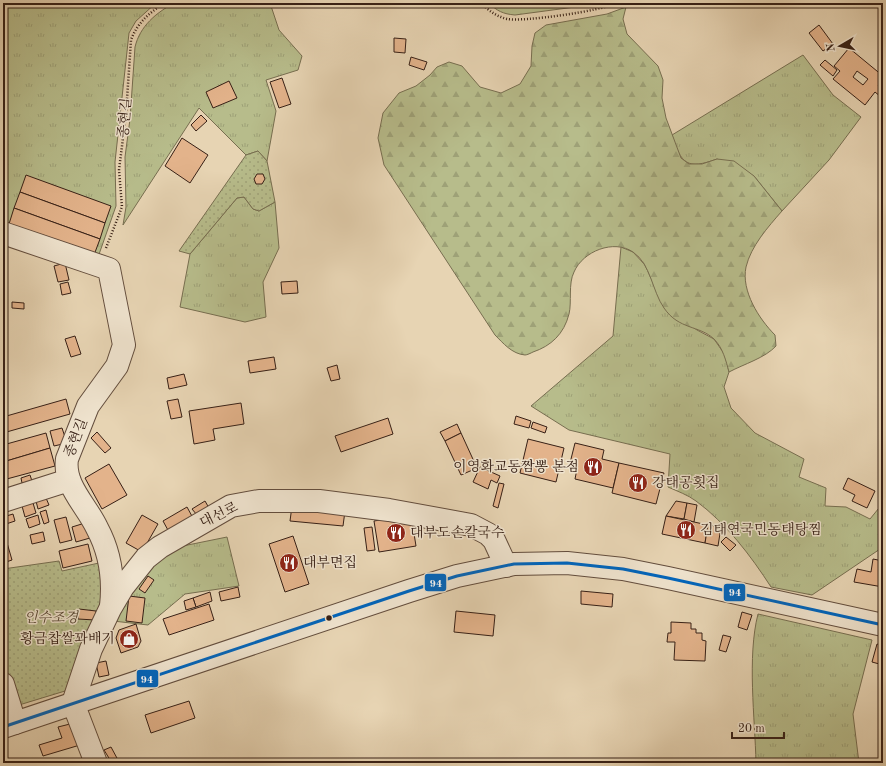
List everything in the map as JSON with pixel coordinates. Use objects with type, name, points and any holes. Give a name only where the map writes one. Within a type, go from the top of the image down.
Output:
[{"type":"street","points":[[3,233],[109,269]]},
{"type":"street","name":"종현길","points":[[109,269],[124,345],[117,366],[88,406],[67,459],[65,468],[69,480],[98,528],[106,552],[112,573],[110,609]]},
{"type":"street","points":[[3,501],[69,480]]},
{"type":"street","name":"대선로","points":[[73,703],[91,649],[110,609],[136,571],[160,547],[231,506],[259,501],[319,501],[471,525],[488,534],[494,540],[506,566]]},
{"type":"street","points":[[3,684],[9,725],[409,590],[457,576],[506,566],[539,562],[567,563],[623,569],[883,625]]},
{"type":"street","points":[[73,703],[96,763]]},
{"type":"path","name":"종현길","points":[[109,269],[107,244],[122,207],[119,170],[126,114],[131,40],[135,30],[144,19],[166,3]]},
{"type":"path","points":[[481,3],[491,12],[499,16],[520,19],[596,10],[616,3]]},
{"type":"green space","points":[[3,3],[156,3],[136,21],[129,33],[115,162],[116,206],[97,260],[3,228]]},
{"type":"green space","points":[[174,3],[270,3],[279,30],[302,56],[298,70],[266,80],[276,111],[267,161],[258,151],[246,155],[199,108],[123,225],[126,207],[125,157],[130,119],[135,47],[137,39],[145,26],[161,11]]},
{"type":"green space","points":[[489,3],[605,3],[515,15],[500,12]]},
{"type":"green space","points":[[626,7],[623,19],[627,34],[658,66],[663,80],[662,98],[666,118],[681,158],[689,164],[702,164],[717,159],[734,161],[754,176],[782,211],[756,244],[748,259],[745,276],[749,295],[757,313],[775,335],[776,346],[766,354],[729,372],[722,350],[714,339],[702,331],[682,324],[670,315],[660,301],[644,263],[633,252],[625,248],[617,247],[600,249],[584,258],[578,265],[571,282],[569,314],[567,321],[564,328],[556,338],[546,346],[527,355],[516,353],[495,335],[384,165],[378,138],[383,113],[399,93],[416,86],[430,75],[437,67],[449,62],[462,66],[480,87],[501,93],[520,84],[531,66],[532,46],[535,33],[546,25],[607,14]]},
{"type":"green space","points":[[803,55],[833,95],[861,117],[829,160],[782,211],[754,176],[717,159],[699,164],[692,164],[682,158],[675,145],[672,135]]},
{"type":"green space","points":[[258,151],[267,161],[275,202],[259,211],[253,209],[244,197],[237,198],[190,254],[179,251],[246,155]]},
{"type":"green space","points":[[244,197],[253,209],[259,211],[275,202],[279,248],[263,282],[266,317],[245,322],[180,307],[190,254],[237,198]]},
{"type":"green space","points":[[621,247],[633,252],[645,265],[664,307],[697,330],[714,339],[725,355],[729,372],[724,387],[731,408],[755,433],[804,459],[799,477],[826,488],[825,506],[846,507],[870,519],[883,503],[883,547],[812,595],[771,587],[746,552],[718,519],[693,499],[668,487],[670,454],[569,430],[531,406],[613,336]]},
{"type":"green space","points":[[227,537],[239,586],[185,594],[148,625],[113,621],[127,589],[163,550]]},
{"type":"green space","name":"인수조경","points":[[59,561],[62,571],[99,563],[106,593],[70,688],[65,691],[19,705],[15,700],[3,661],[3,569]]},
{"type":"green space","points":[[758,614],[872,640],[853,714],[859,763],[756,763],[752,668]]},
{"type":"building","points":[[819,25],[833,44],[823,51],[809,33]]},
{"type":"building","points":[[394,38],[406,39],[405,53],[394,52]]},
{"type":"building","points":[[849,48],[883,76],[883,80],[878,86],[883,90],[883,95],[881,97],[875,92],[865,105],[833,79],[840,71],[834,66]],"holes":[[[857,71],[868,79],[863,85],[853,77]]]},
{"type":"building","points":[[411,57],[427,62],[424,70],[409,65]]},
{"type":"building","points":[[825,60],[837,70],[833,76],[820,65]]},
{"type":"building","points":[[282,78],[291,104],[279,108],[270,82]]},
{"type":"building","points":[[229,81],[237,98],[213,108],[206,92]]},
{"type":"building","points":[[201,115],[207,121],[196,131],[191,125]]},
{"type":"building","points":[[182,138],[208,155],[190,183],[165,166]]},
{"type":"building","points":[[257,174],[263,174],[265,179],[262,184],[256,184],[254,179]]},
{"type":"building","points":[[26,175],[111,206],[105,223],[20,192]]},
{"type":"building","points":[[20,192],[105,223],[100,239],[14,208]]},
{"type":"building","points":[[14,208],[100,239],[94,255],[9,224]]},
{"type":"building","points":[[65,263],[69,280],[58,282],[54,266]]},
{"type":"building","points":[[297,281],[298,293],[282,294],[281,282]]},
{"type":"building","points":[[68,282],[71,293],[62,295],[60,284]]},
{"type":"building","points":[[12,302],[24,303],[24,309],[12,308]]},
{"type":"building","points":[[75,336],[81,354],[71,357],[65,339]]},
{"type":"building","points":[[274,357],[276,369],[250,373],[248,361]]},
{"type":"building","points":[[337,365],[340,379],[331,381],[327,368]]},
{"type":"building","points":[[184,374],[187,385],[169,389],[167,378]]},
{"type":"building","points":[[66,399],[70,414],[3,433],[3,417]]},
{"type":"building","points":[[178,399],[182,417],[171,419],[167,401]]},
{"type":"building","points":[[241,403],[244,424],[213,429],[215,440],[194,444],[189,411]]},
{"type":"building","points":[[516,416],[531,421],[529,428],[514,424]]},
{"type":"building","points":[[388,418],[393,434],[341,452],[335,436]]},
{"type":"building","points":[[533,422],[547,427],[545,433],[531,428]]},
{"type":"building","points":[[457,424],[461,433],[445,441],[440,432]]},
{"type":"building","points":[[62,428],[67,443],[54,446],[50,431]]},
{"type":"building","points":[[97,432],[111,448],[105,453],[91,438]]},
{"type":"building","points":[[46,433],[50,448],[3,462],[3,445]]},
{"type":"building","points":[[461,433],[477,468],[461,475],[445,441]]},
{"type":"building","points":[[528,439],[564,448],[556,482],[520,473]]},
{"type":"building","points":[[575,443],[604,450],[602,459],[619,463],[613,488],[575,479],[577,469],[569,467]]},
{"type":"building","points":[[50,448],[55,466],[3,480],[3,462]]},
{"type":"building","points":[[619,463],[664,473],[656,504],[612,493]]},
{"type":"building","points":[[109,464],[127,495],[102,509],[85,478]]},
{"type":"building","points":[[480,467],[500,476],[497,483],[491,480],[488,489],[473,482]]},
{"type":"building","points":[[30,475],[32,481],[22,483],[21,478]]},
{"type":"building","points":[[848,478],[875,491],[867,508],[852,501],[855,495],[843,489]]},
{"type":"building","points":[[499,483],[504,484],[498,508],[493,506]]},
{"type":"building","points":[[46,498],[49,505],[38,509],[36,501]]},
{"type":"building","points":[[205,501],[209,508],[197,515],[192,509]]},
{"type":"building","points":[[676,501],[687,503],[684,519],[666,516]]},
{"type":"building","points":[[33,503],[36,513],[25,517],[22,506]]},
{"type":"building","points":[[687,503],[697,505],[694,522],[684,519]]},
{"type":"building","points":[[292,506],[345,511],[343,526],[290,521]]},
{"type":"building","points":[[187,507],[193,518],[169,532],[163,521]]},
{"type":"building","points":[[46,510],[49,522],[44,524],[40,512]]},
{"type":"building","points":[[13,514],[15,521],[3,525],[3,517]]},
{"type":"building","points":[[38,515],[40,524],[29,528],[26,519]]},
{"type":"building","points":[[142,515],[158,524],[142,552],[126,543]]},
{"type":"building","points":[[411,515],[416,546],[379,552],[374,521]]},
{"type":"building","points":[[666,516],[708,525],[705,543],[662,534]]},
{"type":"building","points":[[66,517],[72,540],[60,543],[54,520]]},
{"type":"building","points":[[85,523],[90,538],[76,542],[72,527]]},
{"type":"building","points":[[708,525],[721,527],[718,546],[705,543]]},
{"type":"building","points":[[372,527],[375,550],[367,551],[364,528]]},
{"type":"building","points":[[3,529],[12,560],[3,563]]},
{"type":"building","points":[[43,532],[45,541],[32,544],[30,535]]},
{"type":"building","points":[[293,536],[309,584],[285,592],[269,544]]},
{"type":"building","points":[[726,537],[736,545],[730,551],[721,542]]},
{"type":"building","points":[[88,544],[92,561],[63,568],[59,551]]},
{"type":"building","points":[[873,559],[883,561],[883,587],[854,582],[857,569],[871,572]]},
{"type":"building","points":[[148,576],[154,580],[145,593],[139,589]]},
{"type":"building","points":[[238,587],[240,597],[221,601],[219,592]]},
{"type":"building","points":[[581,591],[613,594],[612,607],[581,604]]},
{"type":"building","points":[[210,592],[212,601],[196,607],[193,598]]},
{"type":"building","points":[[129,596],[145,598],[142,623],[126,621]]},
{"type":"building","points":[[193,598],[196,607],[186,610],[184,601]]},
{"type":"building","points":[[209,604],[214,620],[169,635],[163,619]]},
{"type":"building","points":[[79,609],[96,611],[95,620],[78,619]]},
{"type":"building","points":[[456,611],[495,615],[493,636],[454,632]]},
{"type":"building","points":[[742,612],[752,615],[747,630],[738,627]]},
{"type":"building","points":[[671,622],[691,623],[691,629],[696,629],[696,633],[702,633],[702,640],[706,641],[705,661],[674,660],[675,642],[667,642],[668,633],[671,633]]},
{"type":"building","points":[[136,624],[141,641],[138,647],[121,653],[116,638],[119,630]]},
{"type":"building","points":[[723,635],[731,637],[726,652],[719,650]]},
{"type":"building","points":[[877,644],[883,646],[883,665],[872,662]]},
{"type":"building","points":[[106,661],[109,675],[99,677],[96,663]]},
{"type":"building","points":[[189,701],[195,718],[151,733],[145,715]]},
{"type":"building","points":[[74,723],[80,745],[43,756],[39,745],[62,738],[58,727]]},
{"type":"building","points":[[111,747],[118,760],[112,763],[104,750]]},
{"type":"transit line","name":"94","points":[[3,727],[409,591],[457,576],[514,564],[567,563],[623,569],[883,625]]},
{"type":"place","name":"이영화교동짬뽕 본점","points":[[593,467]]},
{"type":"place","name":"강태공횟집","points":[[638,483]]},
{"type":"place","name":"김태연국민동태탕찜","points":[[686,530]]},
{"type":"place","name":"대부도손칼국수","points":[[396,533]]},
{"type":"place","name":"대부면집","points":[[289,563]]},
{"type":"place","name":"황금찹쌀꽈배기","points":[[129,639]]}]
